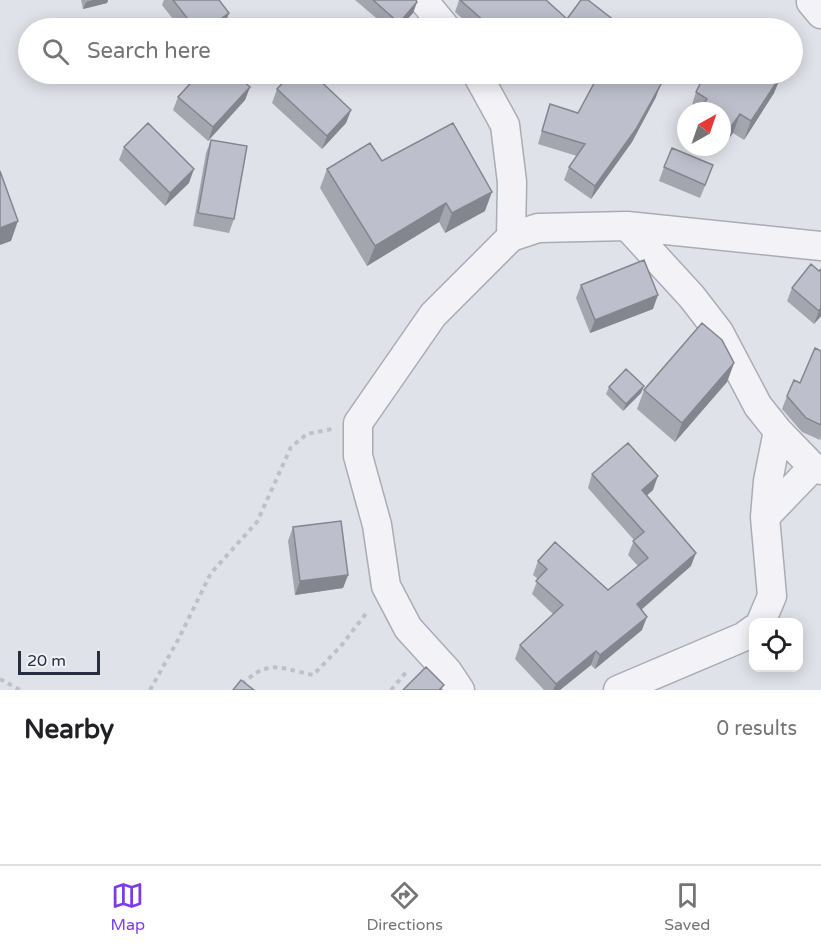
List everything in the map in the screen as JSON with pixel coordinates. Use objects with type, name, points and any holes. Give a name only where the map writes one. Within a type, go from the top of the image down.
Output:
[{"type":"street","points":[[423,0],[438,18]]},
{"type":"street","points":[[482,84],[505,125],[512,182],[511,237]]},
{"type":"street","points":[[627,226],[692,297],[719,332],[758,406],[778,431],[817,469],[765,517]]},
{"type":"street","points":[[460,690],[448,672],[408,628],[386,586],[377,525],[358,456],[358,423],[433,315],[511,237],[538,228],[627,226],[821,246]]},
{"type":"street","points":[[763,618],[772,596],[765,517],[768,481],[778,431]]},
{"type":"street","points":[[618,690],[743,637],[749,632]]},
{"type":"path","points":[[150,690],[211,573],[257,522],[291,447],[307,434],[358,423]]},
{"type":"path","points":[[235,690],[260,669],[275,666],[313,675],[352,633],[386,586]]},
{"type":"path","points":[[0,679],[20,690]]},
{"type":"building","points":[[173,0],[219,0],[229,13],[222,18],[187,18]]},
{"type":"building","points":[[373,0],[416,0],[417,2],[403,18],[393,18]]},
{"type":"building","points":[[460,0],[546,0],[566,18],[481,18]]},
{"type":"building","points":[[581,0],[588,0],[611,18],[568,18]]},
{"type":"building","points":[[190,84],[247,84],[250,87],[213,127],[178,97]]},
{"type":"building","points":[[282,84],[324,84],[351,110],[327,136],[277,89]]},
{"type":"building","points":[[594,84],[661,84],[636,129],[595,186],[569,167],[585,144],[542,131],[550,104],[578,113]]},
{"type":"building","points":[[700,84],[775,84],[751,121],[740,114],[731,127],[731,102],[705,102],[707,99],[696,92]]},
{"type":"building","points":[[148,123],[194,169],[170,193],[124,147]]},
{"type":"building","points":[[453,123],[492,192],[452,213],[446,203],[375,246],[327,169],[370,143],[382,161]]},
{"type":"building","points":[[211,140],[247,146],[234,219],[198,213]]},
{"type":"building","points":[[672,148],[677,150],[677,156],[691,156],[713,165],[705,185],[664,167]]},
{"type":"building","points":[[0,171],[18,221],[0,228]]},
{"type":"building","points":[[644,260],[658,295],[595,320],[581,285]]},
{"type":"building","points":[[811,264],[819,271],[821,269],[821,308],[819,311],[792,288]]},
{"type":"building","points":[[702,323],[722,340],[734,363],[682,423],[644,390]]},
{"type":"building","points":[[815,348],[821,351],[821,425],[806,418],[787,396],[794,380],[800,383]]},
{"type":"building","points":[[626,369],[644,386],[626,404],[609,387]]},
{"type":"building","points":[[628,443],[658,476],[642,490],[696,553],[637,604],[647,617],[600,655],[596,651],[556,684],[520,645],[563,605],[536,581],[547,569],[538,561],[555,542],[608,590],[648,558],[633,541],[644,532],[592,474]]},
{"type":"building","points":[[341,521],[348,575],[300,581],[293,527]]},
{"type":"building","points":[[426,667],[444,685],[441,690],[403,690]]},
{"type":"building","points":[[241,680],[254,690],[233,690]]}]
